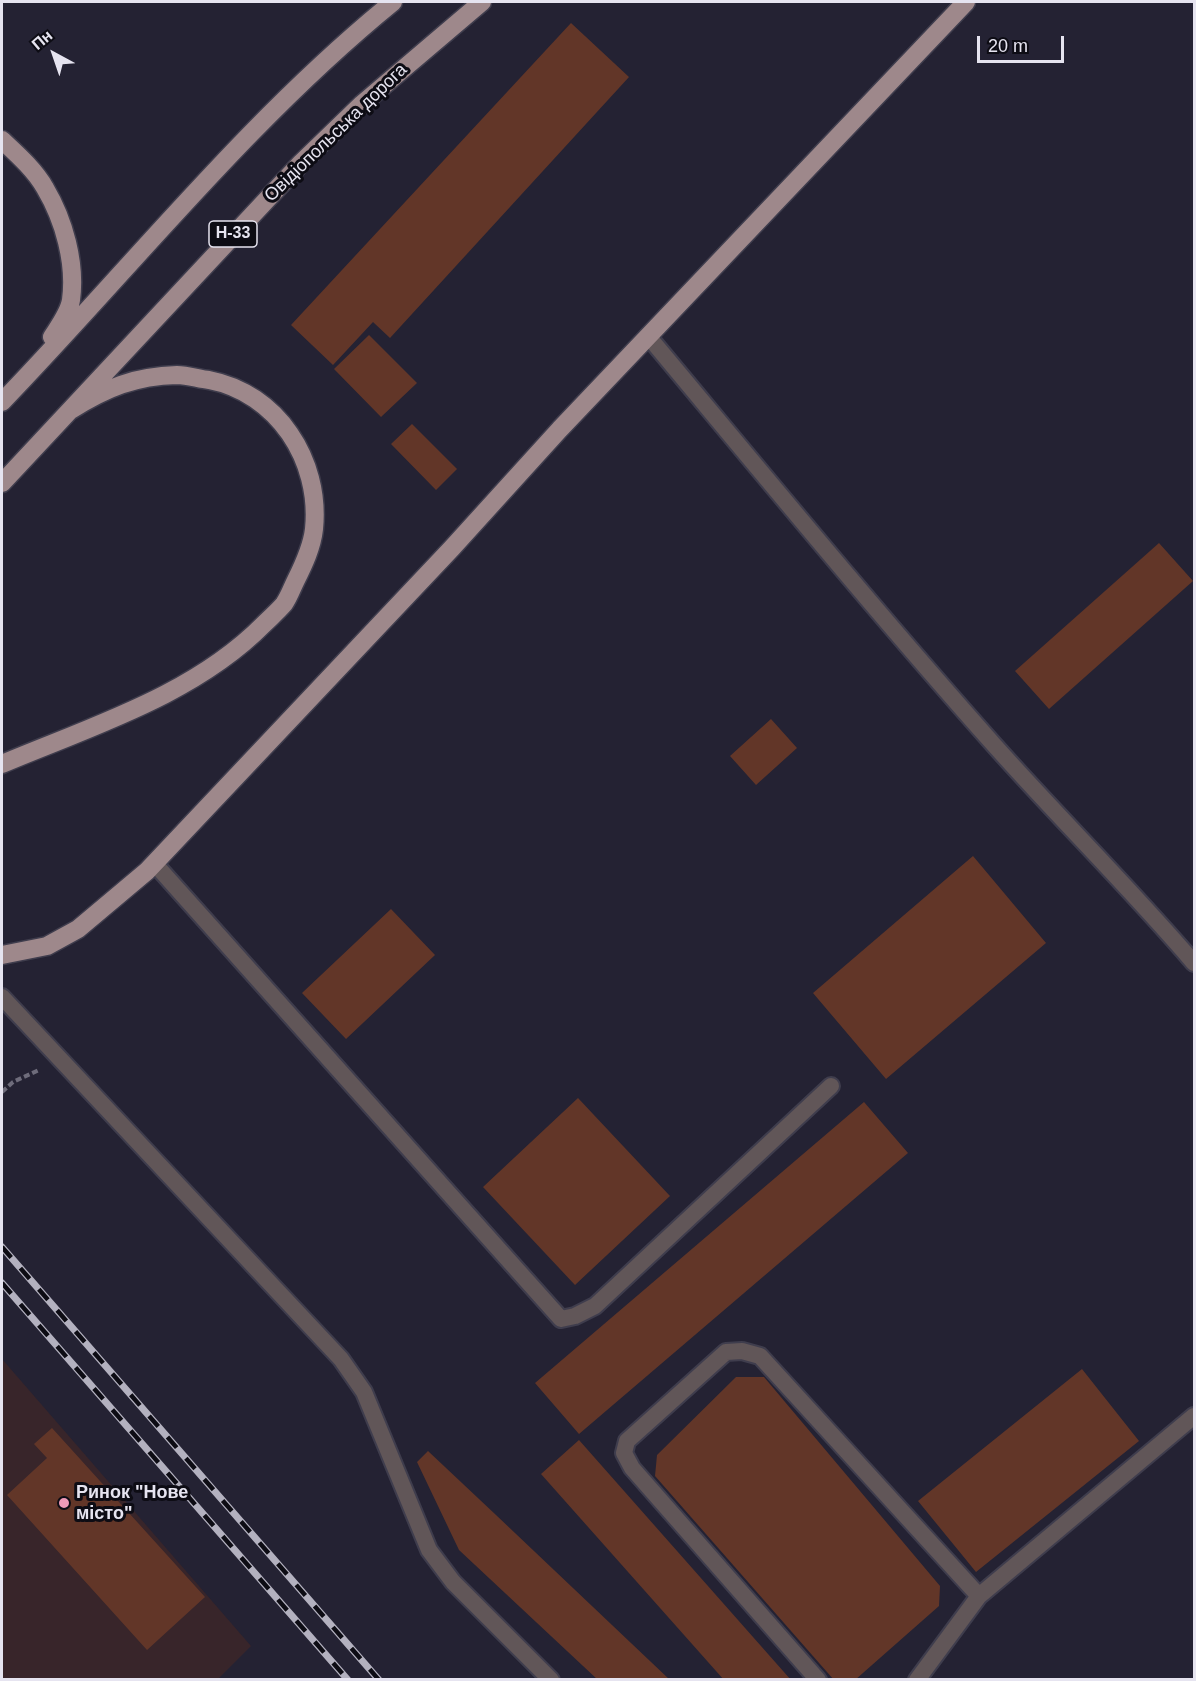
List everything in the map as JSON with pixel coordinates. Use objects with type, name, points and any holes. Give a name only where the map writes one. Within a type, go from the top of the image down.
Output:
[{"type":"main road","points":[[2,402],[260,123],[324,62],[393,2]]},
{"type":"main road","name":"Овідіопольська дорога","points":[[2,483],[301,163],[371,96],[482,2]]},
{"type":"main road","points":[[2,955],[47,946],[78,929],[155,864],[648,336],[966,2]]},
{"type":"main road","points":[[2,140],[20,157],[45,187],[63,227],[71,268],[70,302],[60,325],[31,372]]},
{"type":"main road","points":[[2,764],[137,708],[194,680],[249,639],[284,604],[306,559],[314,531],[315,503],[304,458],[295,440],[276,416],[254,397],[226,384],[179,375],[130,381],[100,392],[71,410]]},
{"type":"lane","points":[[648,336],[906,645],[996,748],[1162,925],[1194,963]]},
{"type":"lane","points":[[155,864],[561,1319],[575,1316],[595,1306],[831,1086]]},
{"type":"lane","points":[[2,997],[341,1359],[364,1392],[429,1550],[453,1582],[551,1680]]},
{"type":"lane","points":[[818,1680],[632,1468],[624,1453],[627,1441],[726,1352],[742,1351],[760,1356],[979,1596]]},
{"type":"lane","points":[[917,1680],[979,1596],[1194,1416]]},
{"type":"path","points":[[2,1092],[12,1082],[62,1061]]},
{"type":"shaded area","name":"Ринок \"Нове місто\"","points":[[2,1359],[251,1646],[218,1679],[2,1679]]},
{"type":"building","points":[[571,23],[629,77],[390,338],[373,322],[333,365],[291,325]]},
{"type":"building","points":[[369,335],[417,383],[381,417],[334,369]]},
{"type":"building","points":[[412,424],[457,469],[436,490],[391,444]]},
{"type":"building","points":[[1159,543],[1193,581],[1049,709],[1015,671]]},
{"type":"building","points":[[771,719],[797,748],[756,785],[730,756]]},
{"type":"building","points":[[973,856],[1046,943],[886,1079],[813,993]]},
{"type":"building","points":[[391,909],[435,955],[346,1039],[302,993]]},
{"type":"building","points":[[578,1098],[670,1196],[575,1285],[483,1187]]},
{"type":"building","points":[[864,1102],[908,1153],[579,1434],[535,1383]]},
{"type":"building","points":[[1082,1369],[1139,1441],[976,1572],[918,1501]]},
{"type":"building","points":[[736,1377],[764,1377],[940,1586],[939,1606],[855,1680],[834,1680],[655,1476],[657,1455]]},
{"type":"building","points":[[52,1428],[205,1597],[147,1650],[7,1495],[47,1458],[34,1444]]},
{"type":"building","points":[[579,1440],[791,1680],[724,1680],[541,1474]]},
{"type":"building","points":[[428,1451],[670,1680],[598,1680],[459,1550],[417,1462]]},
{"type":"railway","points":[[2,1247],[379,1680]]},
{"type":"railway","points":[[2,1283],[348,1680]]},
{"type":"place","name":"Ринок \"Нове місто\"","points":[[64,1503]]}]
